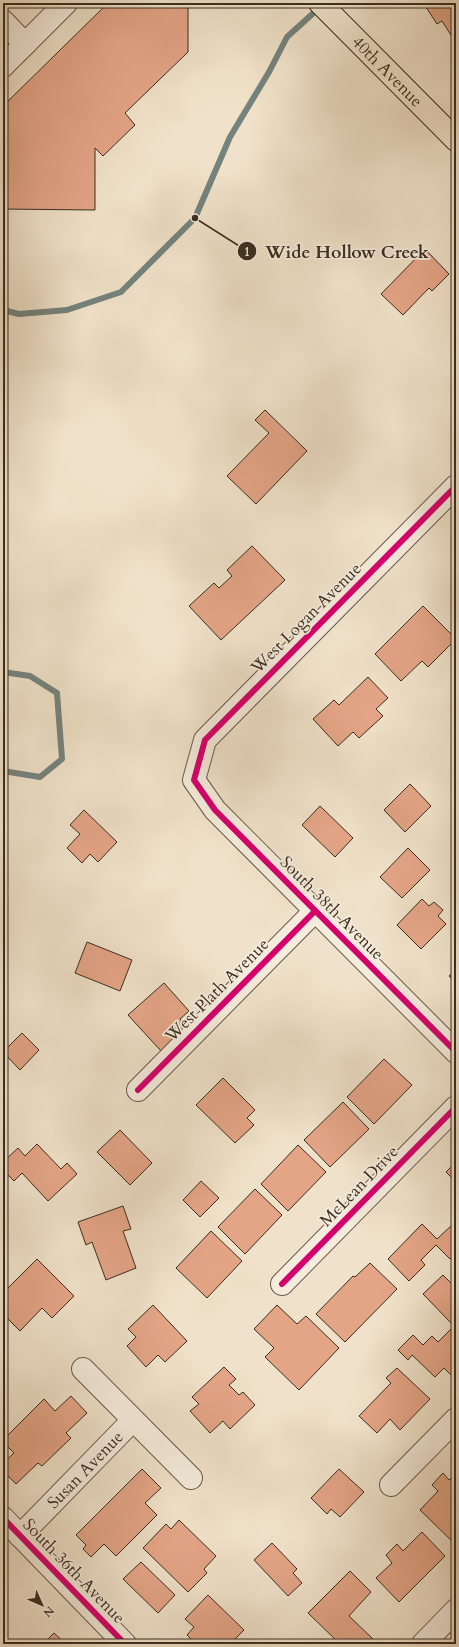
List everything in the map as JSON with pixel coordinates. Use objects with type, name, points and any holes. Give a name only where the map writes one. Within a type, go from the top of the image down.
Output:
[{"type":"main road","name":"40th Avenue","points":[[326,9],[456,140]]},
{"type":"street","points":[[3,66],[66,3]]},
{"type":"street","points":[[3,21],[25,44]]},
{"type":"street","name":"West Logan Avenue","points":[[194,780],[205,740],[456,486]]},
{"type":"street","name":"South 38th Avenue","points":[[194,780],[215,810],[456,1052]]},
{"type":"street","name":"West Plath Avenue","points":[[138,1090],[315,911]]},
{"type":"street","name":"McLean Drive","points":[[282,1284],[456,1107]]},
{"type":"street","name":"Susan Avenue","points":[[83,1369],[191,1478]]},
{"type":"street","points":[[391,1485],[456,1419]]},
{"type":"street","name":"Susan Avenue","points":[[20,1536],[133,1420]]},
{"type":"street","name":"South 36th Avenue","points":[[3,1518],[125,1644]]},
{"type":"street","points":[[423,1644],[456,1610]]},
{"type":"building","points":[[108,3],[191,3],[188,7],[188,52],[125,113],[135,125],[103,156],[95,148],[95,210],[3,209],[3,106]]},
{"type":"building","points":[[456,3],[456,43],[442,21],[437,24],[424,4]]},
{"type":"building","points":[[425,249],[449,274],[432,291],[429,288],[403,315],[381,294]]},
{"type":"building","points":[[265,410],[307,451],[256,504],[227,476],[269,433],[255,420]]},
{"type":"building","points":[[252,546],[285,580],[221,640],[189,606],[214,583],[219,588],[232,576],[227,570]]},
{"type":"building","points":[[423,606],[456,639],[428,667],[422,661],[401,681],[375,654]]},
{"type":"building","points":[[368,677],[388,698],[376,709],[383,716],[359,738],[353,732],[338,746],[313,719],[334,700],[339,705]]},
{"type":"building","points":[[410,784],[431,806],[405,832],[384,810]]},
{"type":"building","points":[[320,806],[353,838],[335,857],[302,825]]},
{"type":"building","points":[[84,810],[117,842],[98,862],[90,854],[82,863],[67,848],[80,834],[70,825]]},
{"type":"building","points":[[408,848],[430,870],[402,898],[380,877]]},
{"type":"building","points":[[422,899],[429,906],[434,902],[443,910],[438,916],[446,924],[421,949],[397,925]]},
{"type":"building","points":[[87,942],[132,960],[120,991],[75,973]]},
{"type":"building","points":[[456,969],[456,983],[449,976]]},
{"type":"building","points":[[164,983],[189,1011],[180,1019],[187,1027],[161,1051],[128,1015]]},
{"type":"building","points":[[22,1033],[39,1050],[20,1070],[3,1052]]},
{"type":"building","points":[[384,1059],[412,1085],[374,1124],[347,1097]]},
{"type":"building","points":[[223,1078],[255,1110],[247,1118],[254,1125],[235,1143],[196,1105]]},
{"type":"building","points":[[343,1102],[369,1129],[330,1167],[304,1140]]},
{"type":"building","points":[[120,1130],[152,1163],[130,1185],[97,1152]]},
{"type":"building","points":[[37,1144],[61,1169],[67,1163],[77,1174],[48,1201],[22,1173],[14,1181],[3,1170],[3,1162],[18,1148],[25,1156]]},
{"type":"building","points":[[298,1145],[326,1172],[288,1211],[261,1184]]},
{"type":"building","points":[[456,1162],[456,1182],[446,1172]]},
{"type":"building","points":[[201,1181],[219,1198],[200,1217],[183,1200]]},
{"type":"building","points":[[255,1189],[282,1215],[245,1254],[218,1227]]},
{"type":"building","points":[[123,1206],[131,1229],[123,1231],[136,1268],[106,1280],[92,1242],[86,1245],[78,1222]]},
{"type":"building","points":[[422,1224],[437,1239],[452,1225],[456,1229],[456,1253],[450,1259],[436,1245],[421,1260],[425,1265],[409,1281],[388,1259]]},
{"type":"building","points":[[211,1231],[242,1261],[207,1298],[176,1268]]},
{"type":"building","points":[[37,1259],[74,1296],[52,1318],[42,1308],[20,1331],[3,1314],[3,1293]]},
{"type":"building","points":[[370,1263],[397,1289],[345,1342],[316,1314],[353,1276],[355,1277]]},
{"type":"building","points":[[443,1275],[456,1288],[456,1322],[453,1325],[423,1294]]},
{"type":"building","points":[[153,1305],[187,1341],[165,1362],[158,1355],[146,1367],[127,1346],[136,1337],[128,1329]]},
{"type":"building","points":[[277,1305],[297,1324],[306,1316],[339,1348],[299,1390],[265,1357],[274,1348],[254,1329]]},
{"type":"building","points":[[456,1324],[456,1373],[452,1376],[444,1368],[435,1377],[412,1355],[408,1360],[398,1350],[413,1335],[423,1345],[432,1336],[438,1342]]},
{"type":"building","points":[[224,1367],[236,1379],[229,1385],[239,1395],[243,1392],[255,1405],[230,1429],[223,1421],[210,1433],[190,1411],[199,1404],[192,1397]]},
{"type":"building","points":[[397,1368],[430,1399],[400,1430],[390,1419],[377,1433],[359,1416],[391,1383],[386,1378]]},
{"type":"building","points":[[71,1396],[87,1413],[66,1433],[71,1438],[42,1466],[38,1463],[16,1484],[3,1471],[3,1463],[14,1453],[3,1442],[3,1440],[44,1399],[55,1411]]},
{"type":"building","points":[[142,1469],[161,1488],[145,1503],[157,1515],[116,1556],[104,1544],[91,1557],[83,1549],[86,1545],[76,1535]]},
{"type":"building","points":[[339,1469],[364,1492],[340,1517],[331,1509],[327,1514],[311,1498]]},
{"type":"building","points":[[443,1473],[449,1480],[456,1473],[456,1545],[420,1510],[438,1491],[432,1485]]},
{"type":"building","points":[[179,1520],[216,1556],[204,1569],[207,1573],[188,1592],[143,1548],[166,1524],[171,1529]]},
{"type":"building","points":[[422,1532],[445,1556],[399,1602],[376,1578],[392,1563],[386,1555],[397,1544],[403,1551]]},
{"type":"building","points":[[272,1543],[297,1569],[293,1573],[302,1583],[288,1596],[254,1560]]},
{"type":"building","points":[[141,1562],[175,1595],[158,1613],[123,1579]]},
{"type":"building","points":[[350,1571],[371,1592],[349,1616],[374,1640],[371,1644],[340,1644],[308,1613]]},
{"type":"building","points":[[208,1595],[244,1630],[230,1644],[196,1644],[187,1635],[194,1627],[185,1619]]},
{"type":"building","points":[[54,1633],[66,1644],[43,1644]]},
{"type":"waterway","points":[[3,310],[19,314],[67,310],[121,292],[195,218],[230,137],[269,72],[287,37],[319,8]]},
{"type":"waterway","points":[[3,672],[30,676],[57,693],[62,759],[40,777],[3,771]]},
{"type":"cycle path","points":[[456,486],[205,740],[194,780],[215,810],[456,1052]]},
{"type":"cycle path","points":[[138,1090],[315,911]]},
{"type":"cycle path","points":[[282,1284],[456,1107]]},
{"type":"cycle path","points":[[3,1518],[125,1644]]},
{"type":"place","name":"Wide Hollow Creek","points":[[195,218]]}]
